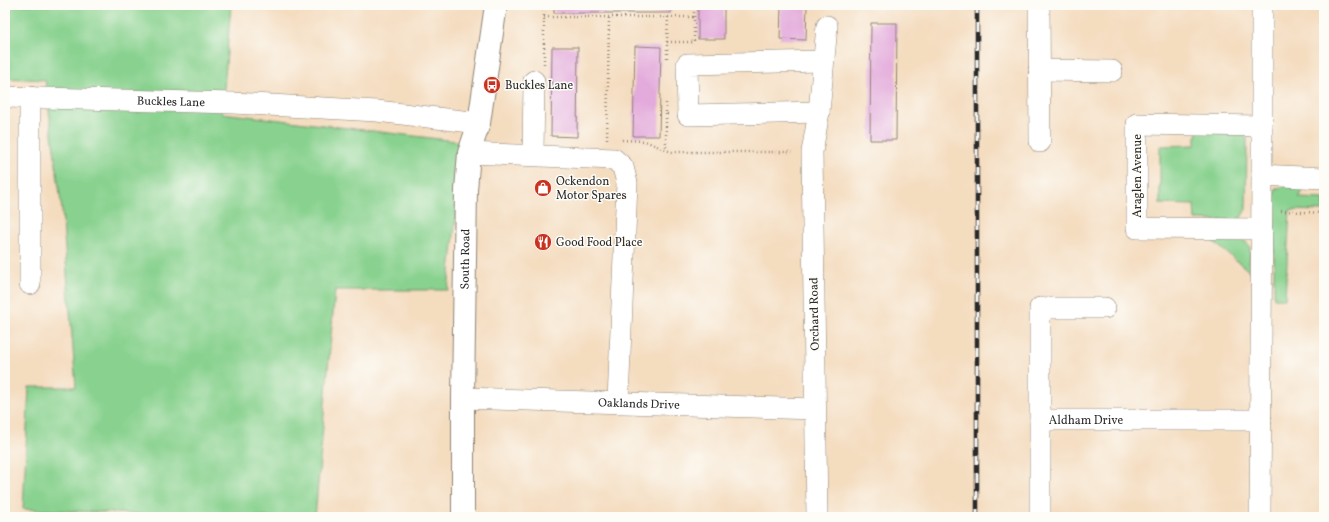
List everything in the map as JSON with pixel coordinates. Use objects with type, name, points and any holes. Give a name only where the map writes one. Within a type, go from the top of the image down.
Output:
[{"type":"main road","name":"South Road","points":[[463,517],[466,190],[469,153],[479,123],[496,5]]},
{"type":"street","points":[[1039,5],[1040,142]]},
{"type":"street","points":[[1260,517],[1262,5]]},
{"type":"street","name":"Orchard Road","points":[[817,517],[812,152],[819,112],[827,26]]},
{"type":"street","points":[[819,112],[688,115],[687,64],[824,61]]},
{"type":"street","points":[[1039,70],[1112,71]]},
{"type":"street","points":[[533,155],[534,81]]},
{"type":"street","name":"Buckles Lane","points":[[5,97],[233,102],[377,111],[479,123]]},
{"type":"street","points":[[30,97],[30,284]]},
{"type":"street","name":"Araglen Avenue","points":[[1262,126],[1137,124],[1137,228],[1262,229]]},
{"type":"street","points":[[469,153],[614,159],[623,167],[627,183],[618,402]]},
{"type":"street","points":[[1262,175],[1324,178]]},
{"type":"street","name":"Aldham Drive","points":[[1105,308],[1040,308],[1040,420],[1261,420]]},
{"type":"street","name":"Oaklands Drive","points":[[463,398],[815,409]]},
{"type":"street","points":[[1040,420],[1040,517]]},
{"type":"path","points":[[534,81],[544,70],[544,5]]},
{"type":"path","points":[[667,42],[668,17]]},
{"type":"path","points":[[544,18],[694,18]]},
{"type":"path","points":[[600,140],[607,140],[609,18]]},
{"type":"path","points":[[666,114],[666,150]]},
{"type":"path","points":[[615,140],[645,140],[671,152],[812,152]]},
{"type":"path","points":[[1278,211],[1324,213]]},
{"type":"green space","points":[[5,5],[231,5],[222,113],[464,142],[448,290],[335,290],[315,517],[208,517],[23,509],[29,387],[76,387],[62,211],[45,80],[5,78]]},
{"type":"green space","points":[[1197,130],[1239,132],[1247,138],[1246,209],[1239,221],[1195,220],[1194,205],[1160,204],[1160,146],[1195,145]]},
{"type":"green space","points":[[1289,184],[1306,185],[1299,198],[1324,199],[1324,211],[1290,210],[1285,298],[1274,298],[1274,197],[1276,189]]},
{"type":"green space","points":[[1240,237],[1250,246],[1249,271],[1209,238]]},
{"type":"building","points":[[554,5],[671,5],[671,13],[554,13]]},
{"type":"building","points":[[698,5],[724,5],[724,39],[698,39]]},
{"type":"building","points":[[781,5],[807,5],[806,40],[780,39]]},
{"type":"building","points":[[871,23],[897,23],[896,140],[870,140]]},
{"type":"building","points":[[635,46],[661,47],[659,136],[633,136]]},
{"type":"building","points":[[552,47],[578,47],[577,137],[551,136]]},
{"type":"railway","points":[[977,5],[977,517]]},
{"type":"place","name":"Buckles Lane","points":[[492,85]]},
{"type":"place","name":"Ockendon Motor Spares","points":[[543,188]]},
{"type":"place","name":"Good Food Place","points":[[543,242]]}]
